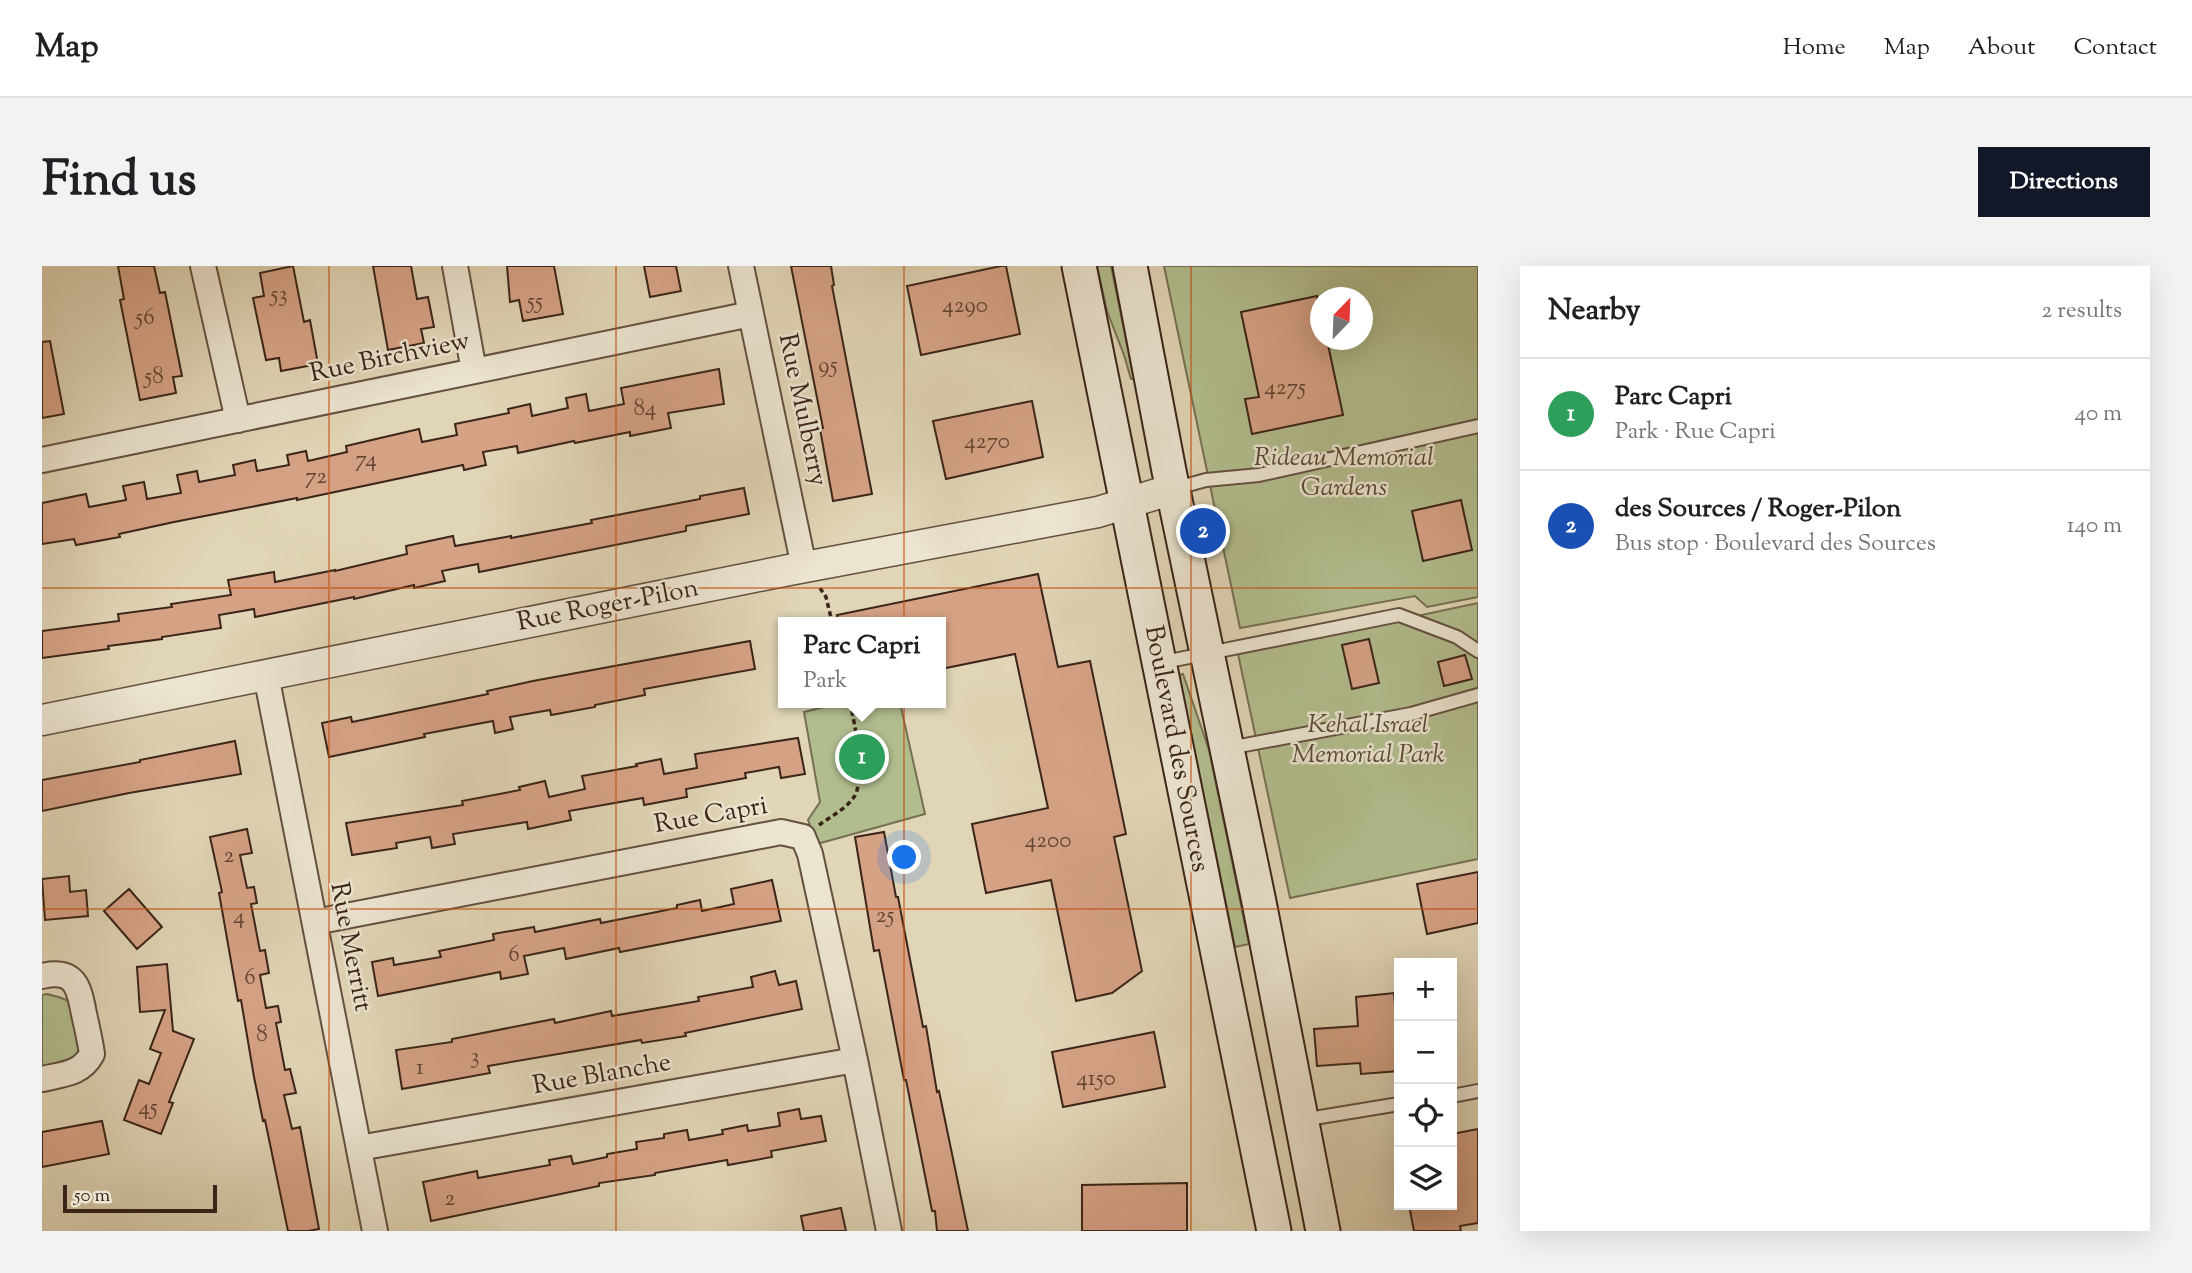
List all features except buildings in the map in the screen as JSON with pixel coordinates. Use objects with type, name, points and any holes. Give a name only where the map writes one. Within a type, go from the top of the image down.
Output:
[{"type":"main road","name":"Boulevard des Sources","points":[[1079,266],[1274,1231]]},
{"type":"main road","name":"Boulevard des Sources","points":[[1130,266],[1324,1231]]},
{"type":"street","points":[[204,266],[238,420]]},
{"type":"street","points":[[455,266],[474,370]]},
{"type":"street","name":"Rue Mulberry","points":[[741,266],[804,567]]},
{"type":"street","name":"Rue Birchview","points":[[42,460],[751,314]]},
{"type":"street","name":"Rue Roger-Pilon","points":[[42,720],[804,567],[1084,514],[1173,489]]},
{"type":"street","name":"Rue Merritt","points":[[266,675],[375,1231]]},
{"type":"street","name":"Rue Capri","points":[[315,922],[781,832],[803,837],[810,854],[855,1060],[889,1231]]},
{"type":"street","points":[[42,976],[55,973],[69,978],[79,988],[92,1054],[86,1065],[74,1072],[42,1079]]},
{"type":"street","name":"Rue Blanche","points":[[359,1148],[855,1060]]},
{"type":"lane","points":[[1173,489],[1206,480],[1259,475],[1478,426]]},
{"type":"lane","points":[[1158,663],[1399,615],[1457,637],[1478,650]]},
{"type":"lane","points":[[1227,749],[1411,715],[1478,695]]},
{"type":"lane","points":[[1457,1095],[1478,1091]]},
{"type":"lane","points":[[1302,1120],[1394,1105]]},
{"type":"path","points":[[804,567],[826,597],[831,617]]},
{"type":"path","points":[[803,837],[842,809],[854,796],[859,784],[855,723],[851,708]]},
{"type":"green space","points":[[1097,266],[1111,266],[1134,379],[1131,379],[1107,311]]},
{"type":"green space","name":"Rideau Memorial Gardens","points":[[1164,266],[1478,266],[1478,597],[1427,607],[1415,596],[1240,628]]},
{"type":"green space","name":"Kehal Israel Memorial Park","points":[[1478,603],[1478,859],[1290,898],[1238,654]]},
{"type":"green space","points":[[1183,674],[1209,750],[1249,944],[1235,947],[1179,675]]},
{"type":"green space","points":[[820,708],[901,708],[925,814],[817,844],[808,820],[820,802],[804,712]]},
{"type":"green space","points":[[42,995],[66,1000],[71,1005],[76,1018],[79,1049],[70,1060],[42,1067]]},
{"type":"place","name":"des Sources / Roger-Pilon","points":[[1203,531]]},
{"type":"place","name":"Parc Capri","points":[[862,757]]}]
